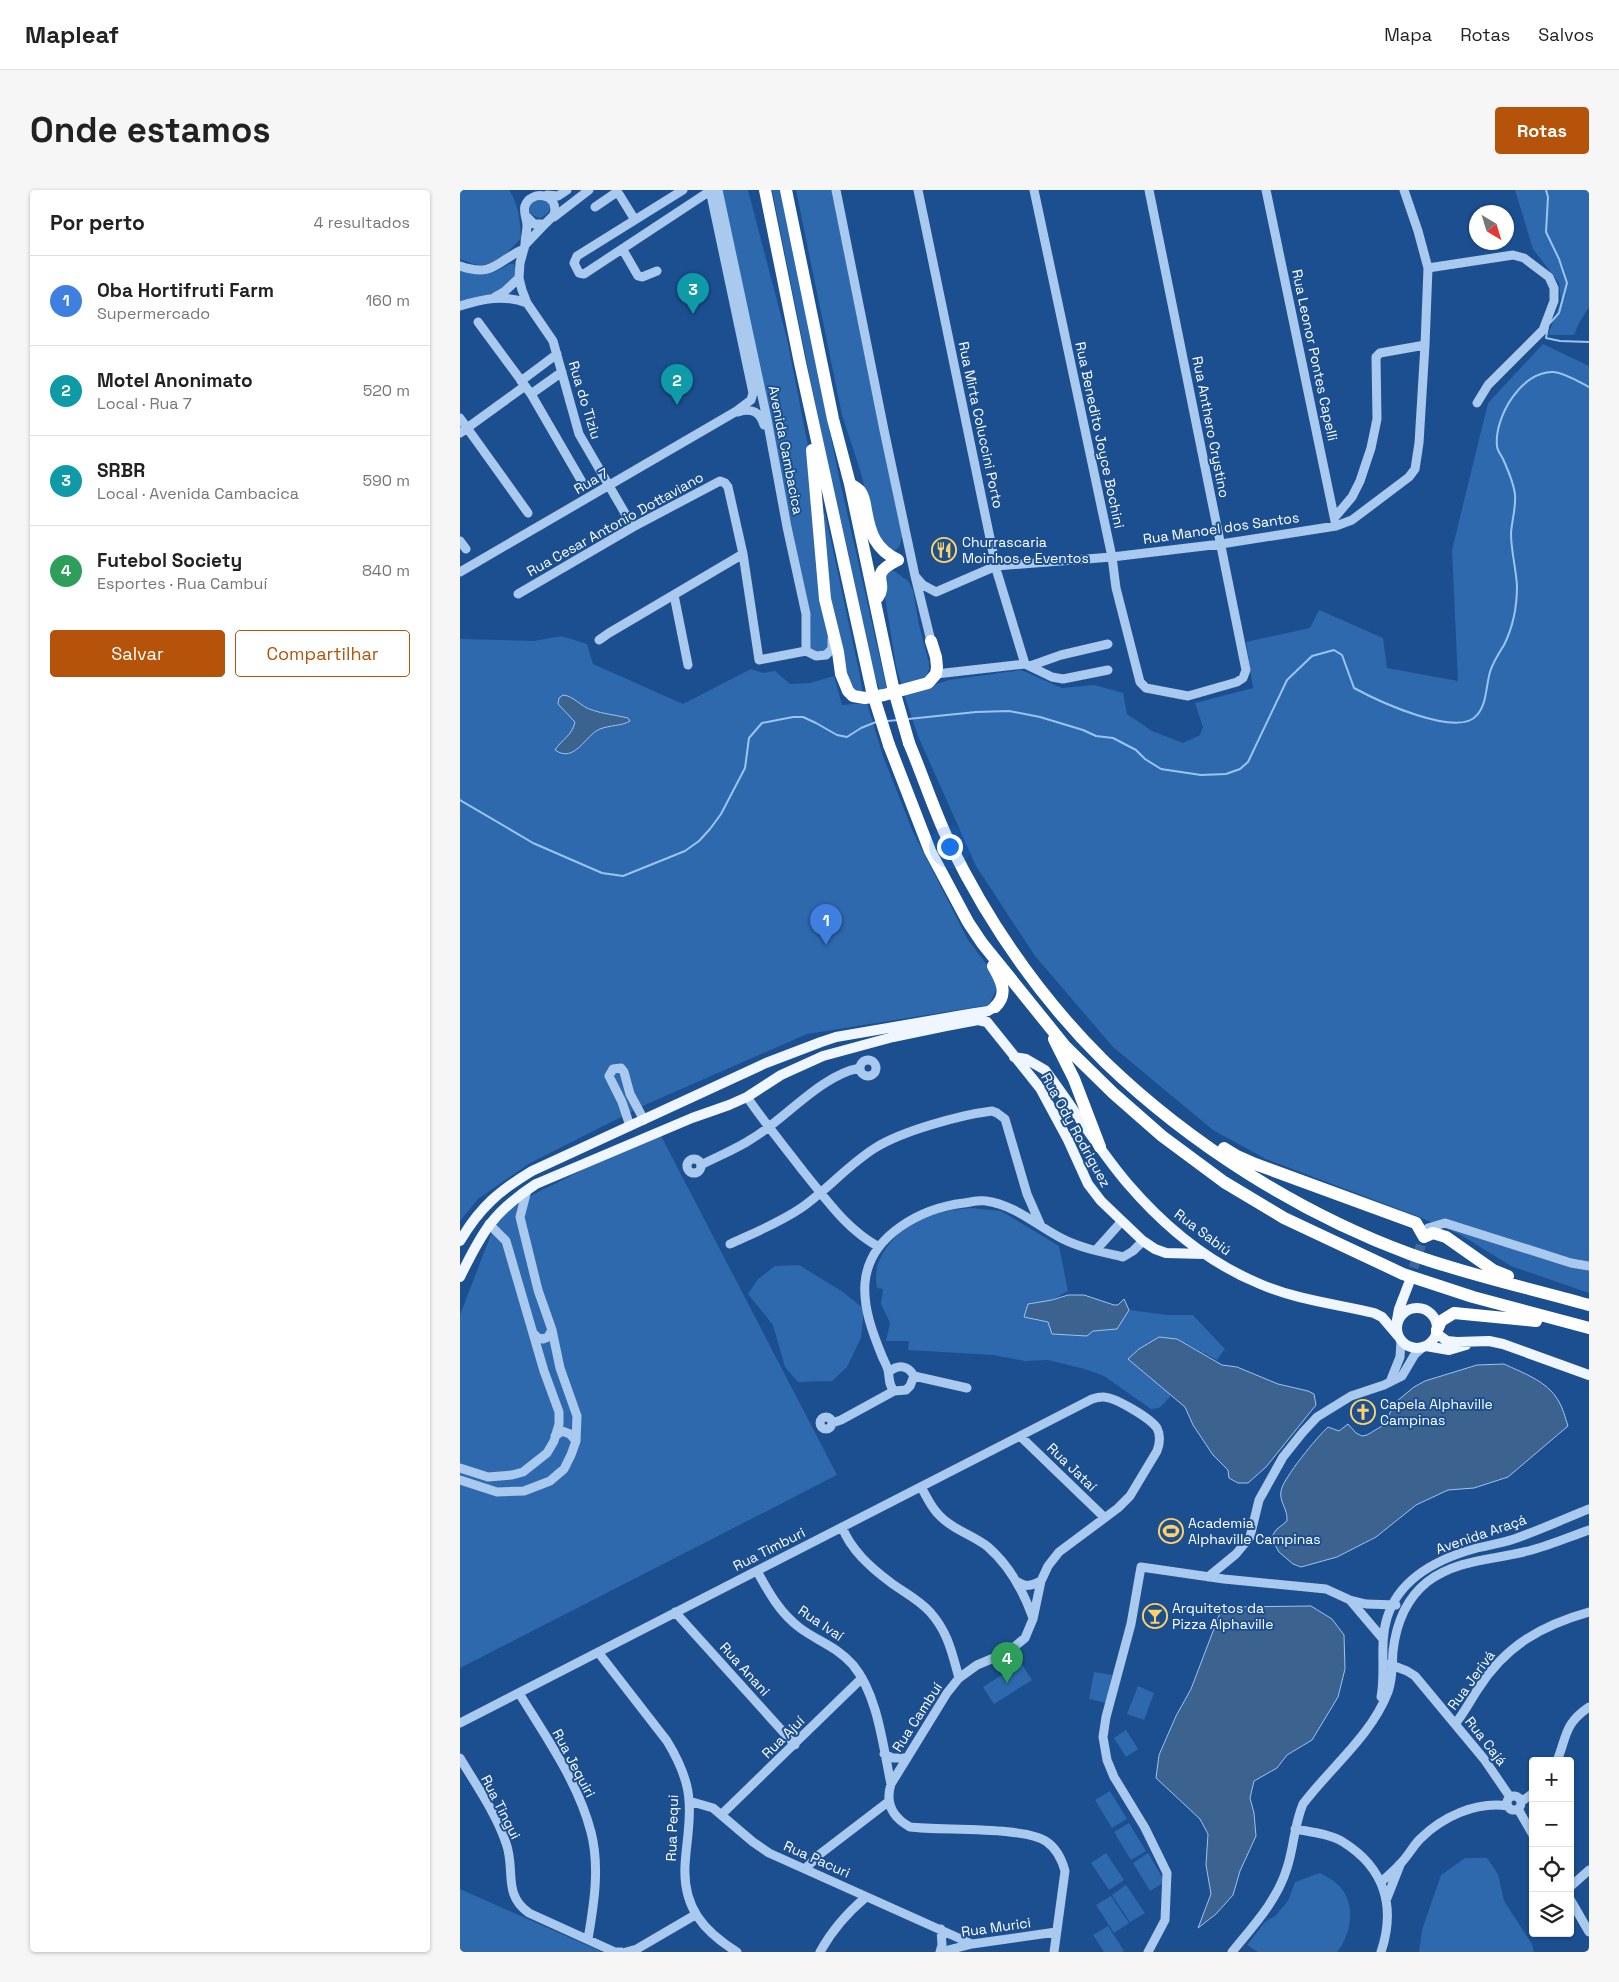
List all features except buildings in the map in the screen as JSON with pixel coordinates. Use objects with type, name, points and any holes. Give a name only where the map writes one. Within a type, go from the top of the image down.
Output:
[{"type":"highway","points":[[763,190],[872,691],[889,745],[930,851],[968,922],[982,943],[1065,1046],[1162,1136],[1224,1182],[1284,1218],[1403,1274],[1473,1297],[1589,1329]]},
{"type":"highway","points":[[786,190],[833,419],[850,484],[892,688],[909,743],[949,842],[987,911],[1026,971],[1105,1062],[1135,1088],[1179,1124],[1236,1165],[1291,1199],[1337,1224],[1408,1253],[1461,1271],[1589,1305]]},
{"type":"highway","points":[[800,363],[816,484],[823,582],[841,674],[848,691],[853,696],[865,698],[923,686],[933,680],[936,674],[936,657],[931,641]]},
{"type":"highway","points":[[850,484],[860,491],[864,497],[869,529],[874,540],[886,553],[898,560],[881,570],[879,576],[880,594],[875,601]]},
{"type":"highway","points":[[982,943],[1001,981],[1002,998],[995,1007]]},
{"type":"highway","points":[[1044,1019],[1074,1080],[1100,1147]]},
{"type":"highway","points":[[1135,1088],[1237,1156],[1409,1220],[1416,1223],[1422,1241],[1433,1233],[1446,1236],[1493,1270],[1576,1301]]},
{"type":"highway","points":[[1437,1332],[1441,1321],[1454,1313],[1534,1320],[1589,1329]]},
{"type":"main road","points":[[460,1276],[489,1224],[500,1211],[536,1184],[692,1118],[747,1097],[782,1075],[823,1056],[893,1037],[972,1020],[987,1022],[987,1017],[995,1007]]},
{"type":"main road","points":[[460,1241],[472,1220],[490,1200],[508,1185],[532,1171],[766,1063],[836,1037],[979,1013],[995,1007]]},
{"type":"main road","name":"Rua Ody Rodriguez","points":[[987,1022],[1040,1088],[1068,1140],[1088,1184],[1101,1201],[1143,1241],[1155,1249],[1166,1253],[1206,1254]]},
{"type":"main road","points":[[804,1064],[833,1046],[836,1037]]},
{"type":"main road","name":"Rua Sabiú","points":[[1014,1057],[1026,1059],[1045,1070],[1127,1183],[1173,1229],[1206,1254],[1242,1276],[1279,1291],[1315,1302],[1374,1313],[1382,1317],[1400,1339]]},
{"type":"main road","points":[[1424,1347],[1432,1342],[1437,1332],[1437,1324],[1432,1314],[1414,1300],[1409,1284],[1399,1309],[1400,1339],[1410,1347],[1449,1350],[1476,1341]]},
{"type":"main road","points":[[1398,1322],[1400,1316],[1410,1309],[1422,1308]]},
{"type":"main road","points":[[1437,1332],[1446,1341],[1489,1340],[1589,1375]]},
{"type":"street","points":[[567,190],[558,196],[538,193],[529,198],[525,204],[526,216],[534,224],[548,222],[589,190]]},
{"type":"street","points":[[683,190],[576,256],[574,263],[579,273],[584,274],[623,250],[713,190]]},
{"type":"street","name":"Avenida Cambacica","points":[[713,190],[753,397],[752,400],[735,412]]},
{"type":"street","name":"Avenida Cambacica","points":[[713,190],[767,419],[771,447],[806,614],[806,650]]},
{"type":"street","points":[[836,190],[884,430],[931,641]]},
{"type":"street","name":"Rua Mirta Coluccini Porto","points":[[918,190],[996,566],[1028,665]]},
{"type":"street","name":"Rua Benedito Joyce Bochini","points":[[1034,190],[1112,556],[1116,588],[1142,686]]},
{"type":"street","name":"Rua Anthero Crystino","points":[[1142,686],[1181,695],[1195,695],[1237,682],[1244,678],[1246,670],[1150,190]]},
{"type":"street","name":"Rua Leonor Pontes Capelli","points":[[1266,190],[1336,521]]},
{"type":"street","name":"Rua Manoel dos Santos","points":[[923,605],[936,592],[996,566],[1221,544],[1336,521],[1352,520],[1409,478],[1416,469],[1419,443],[1426,345],[1428,268],[1404,190]]},
{"type":"street","points":[[595,207],[614,194],[619,194],[635,220]]},
{"type":"street","points":[[460,266],[470,270],[487,270],[524,247],[554,215],[555,204],[547,195]]},
{"type":"street","name":"Rua do Tiziu","points":[[526,216],[527,230],[519,278],[527,303],[552,341],[579,434],[633,527]]},
{"type":"street","points":[[623,250],[638,276],[642,277],[657,271]]},
{"type":"street","points":[[1428,268],[1513,255],[1524,258],[1550,277],[1554,288],[1554,301],[1543,330],[1488,385],[1477,403]]},
{"type":"street","points":[[460,306],[494,297],[504,292],[519,278]]},
{"type":"street","points":[[494,297],[508,298],[527,303]]},
{"type":"street","points":[[478,322],[531,394],[582,482]]},
{"type":"street","points":[[1336,521],[1360,481],[1371,448],[1377,418],[1376,357],[1380,353],[1426,345]]},
{"type":"street","points":[[463,430],[557,354]]},
{"type":"street","points":[[531,394],[562,372]]},
{"type":"street","points":[[735,412],[747,409],[758,413],[762,417],[771,447]]},
{"type":"street","name":"Rua 7","points":[[460,572],[735,412]]},
{"type":"street","points":[[460,418],[463,430],[528,513]]},
{"type":"street","name":"Rua Cesar Antonio Dottaviano","points":[[518,594],[633,527],[720,481],[725,483],[728,488],[743,554],[759,660],[806,650]]},
{"type":"street","points":[[460,541],[466,549]]},
{"type":"street","points":[[599,640],[743,554]]},
{"type":"street","points":[[898,560],[912,560]]},
{"type":"street","points":[[915,576],[923,585],[936,592]]},
{"type":"street","points":[[674,594],[688,665]]},
{"type":"street","points":[[806,650],[811,655],[820,657],[826,655],[832,649],[833,644],[828,612]]},
{"type":"street","points":[[936,674],[1028,665],[1108,644]]},
{"type":"street","points":[[1028,665],[1052,677],[1063,680],[1108,670]]},
{"type":"street","points":[[630,1126],[619,1095],[608,1076],[614,1069],[621,1068],[624,1072],[630,1094],[644,1120]]},
{"type":"street","points":[[701,1165],[753,1139],[826,1084],[842,1074],[860,1068]]},
{"type":"street","points":[[747,1097],[847,1224],[863,1238],[879,1247]]},
{"type":"street","points":[[730,1244],[783,1219],[802,1207],[854,1162],[878,1147],[923,1128],[992,1111],[1001,1115],[1007,1124],[1026,1194],[1042,1227]]},
{"type":"street","points":[[460,1480],[496,1492],[524,1491],[550,1481],[564,1468],[576,1441],[578,1416],[560,1368],[552,1330],[543,1306],[520,1217],[527,1190]]},
{"type":"street","points":[[1012,1208],[1021,1203],[1026,1194]]},
{"type":"street","points":[[894,1391],[889,1382],[889,1372],[873,1333],[864,1296],[865,1280],[879,1247],[910,1220],[929,1210],[947,1205],[986,1201],[1012,1208],[1063,1239],[1122,1257],[1133,1251],[1143,1241]]},
{"type":"street","points":[[1096,1250],[1122,1221]]},
{"type":"street","points":[[1422,1241],[1428,1228],[1446,1223],[1571,1263],[1589,1266]]},
{"type":"street","points":[[460,1468],[488,1477],[517,1474],[537,1462],[547,1453],[559,1424],[559,1412],[544,1371],[506,1241],[489,1224]]},
{"type":"street","points":[[526,1309],[534,1301],[543,1306]]},
{"type":"street","points":[[533,1333],[538,1338],[543,1339],[552,1330]]},
{"type":"street","points":[[1390,1382],[1400,1357],[1400,1339]]},
{"type":"street","points":[[1208,1577],[1236,1554],[1250,1537],[1259,1500],[1283,1457],[1317,1417],[1351,1396],[1402,1376],[1415,1354],[1424,1347]]},
{"type":"street","points":[[1400,1357],[1410,1362]]},
{"type":"street","points":[[832,1422],[841,1420],[894,1391],[906,1390],[914,1376],[911,1370],[906,1367],[893,1368],[889,1372]]},
{"type":"street","points":[[914,1376],[967,1388]]},
{"type":"street","name":"Rua Cambuí","points":[[888,1802],[891,1784],[947,1693],[959,1678],[977,1665],[1008,1652],[1025,1638],[1033,1619],[1040,1581],[1048,1566],[1059,1552],[1130,1496],[1157,1451],[1160,1444],[1160,1436],[1151,1421],[1113,1399],[1102,1396],[1092,1399]]},
{"type":"street","name":"Rua Timburi","points":[[460,1723],[1092,1399]]},
{"type":"street","points":[[559,1412],[567,1418],[573,1419],[578,1416]]},
{"type":"street","points":[[555,1436],[562,1431],[567,1432],[576,1441]]},
{"type":"street","name":"Rua Jataí","points":[[1020,1436],[1104,1518]]},
{"type":"street","points":[[517,1474],[513,1481],[517,1492]]},
{"type":"street","points":[[496,1492],[502,1486],[498,1476]]},
{"type":"street","points":[[921,1487],[940,1517],[989,1548],[1018,1582],[1024,1586],[1031,1586],[1040,1581]]},
{"type":"street","name":"Avenida Araçá","points":[[1373,1718],[1382,1691],[1383,1639],[1387,1617],[1393,1604],[1413,1579],[1429,1567],[1476,1548],[1514,1539],[1589,1509]]},
{"type":"street","points":[[842,1527],[852,1547],[889,1581],[916,1599],[940,1624],[950,1644],[959,1678]]},
{"type":"street","name":"Avenida Araçá","points":[[1232,1952],[1270,1905],[1280,1886],[1287,1868],[1295,1829],[1304,1804],[1314,1790],[1344,1758],[1373,1718],[1388,1693],[1393,1672],[1396,1633],[1403,1612],[1413,1596],[1423,1586],[1444,1572],[1488,1557],[1529,1550],[1589,1530]]},
{"type":"street","points":[[1148,1952],[1165,1920],[1167,1873],[1154,1843],[1114,1777],[1107,1760],[1103,1737],[1106,1717],[1131,1624],[1142,1567],[1208,1577],[1326,1589],[1350,1600],[1366,1604],[1398,1605],[1403,1612]]},
{"type":"street","name":"Rua Ivaí","points":[[757,1571],[773,1600],[788,1618],[801,1629],[831,1645],[849,1661],[862,1678],[874,1710],[891,1784]]},
{"type":"street","points":[[1018,1582],[1033,1619]]},
{"type":"street","points":[[1350,1600],[1383,1639]]},
{"type":"street","points":[[1360,1613],[1366,1604]]},
{"type":"street","name":"Rua Anani","points":[[674,1612],[795,1745]]},
{"type":"street","name":"Rua Jerivá","points":[[1455,1724],[1492,1669],[1512,1649],[1538,1631],[1564,1619],[1589,1612]]},
{"type":"street","name":"Rua Pequi","points":[[598,1652],[667,1741],[676,1756],[683,1773],[689,1801],[685,1882],[688,1898],[695,1915],[718,1941],[737,1952]]},
{"type":"street","name":"Rua Cajá","points":[[1382,1660],[1415,1676],[1484,1759],[1509,1801]]},
{"type":"street","name":"Rua Ajuí","points":[[722,1814],[862,1678]]},
{"type":"street","name":"Rua Jequiri","points":[[519,1693],[581,1801],[592,1834],[596,1868],[595,1902],[588,1939]]},
{"type":"street","points":[[1558,1757],[1568,1728],[1580,1713],[1589,1706]]},
{"type":"street","points":[[884,1754],[894,1758],[907,1758]]},
{"type":"street","name":"Rua Tingui","points":[[460,1758],[499,1826],[507,1844],[513,1896],[519,1906],[529,1913],[615,1952],[621,1952]]},
{"type":"street","points":[[1381,1882],[1401,1863],[1420,1839],[1436,1825],[1455,1814],[1475,1807],[1509,1801],[1517,1796],[1529,1826]]},
{"type":"street","points":[[1520,1806],[1529,1797]]},
{"type":"street","name":"Rua Pacuri","points":[[689,1801],[713,1808],[769,1853],[972,1944]]},
{"type":"street","points":[[806,1868],[820,1854],[888,1802],[892,1812],[901,1822],[910,1827],[1025,1833],[1048,1842],[1062,1860],[1065,1871],[1054,1952]]},
{"type":"street","points":[[1295,1829],[1342,1841],[1364,1859],[1381,1882],[1387,1898],[1387,1933],[1381,1952]]},
{"type":"street","points":[[1387,1898],[1401,1863]]},
{"type":"street","points":[[1574,1883],[1589,1870]]},
{"type":"street","points":[[820,1952],[828,1937],[846,1915],[866,1896]]},
{"type":"street","points":[[1574,1906],[1589,1932]]},
{"type":"street","points":[[626,1952],[637,1949],[695,1915]]},
{"type":"street","points":[[940,1952],[942,1945],[941,1929]]},
{"type":"street","name":"Rua Murici","points":[[940,1952],[972,1944],[1056,1932]]},
{"type":"shaded area","points":[[460,190],[509,190],[515,201],[521,238],[497,260],[486,265],[473,264],[460,259]]},
{"type":"shaded area","points":[[721,190],[748,190],[787,339],[809,451],[830,646],[824,653],[812,652],[810,648],[811,619]]},
{"type":"shaded area","points":[[772,190],[781,190],[839,477],[887,690],[880,691],[874,674],[828,467]]},
{"type":"shaded area","points":[[796,190],[832,190],[902,534],[900,545],[897,549],[891,551],[878,538],[860,470],[842,415]]},
{"type":"shaded area","points":[[1515,190],[1589,190],[1589,307],[1574,335],[1548,335],[1561,301],[1559,283],[1533,249]]},
{"type":"shaded area","points":[[544,197],[550,206],[549,212],[541,218],[535,217],[530,212],[529,204]]},
{"type":"shaded area","points":[[509,264],[514,264],[515,273],[506,287],[460,305],[460,266],[485,274],[495,272]]},
{"type":"shaded area","points":[[1543,344],[1589,366],[1589,1293],[1511,1266],[1461,1235],[1422,1218],[1266,1159],[1213,1130],[1113,1047],[1035,956],[976,866],[918,736],[904,694],[949,680],[1021,670],[1062,688],[1094,685],[1123,693],[1127,714],[1152,731],[1183,743],[1200,735],[1203,727],[1195,703],[1253,688],[1246,642],[1310,628],[1319,610],[1383,638],[1387,668],[1458,681],[1452,550],[1488,403]]},
{"type":"shaded area","points":[[825,513],[863,695],[859,694],[847,681],[829,599],[821,516]]},
{"type":"shaded area","points":[[889,570],[894,571],[908,581],[913,590],[919,625],[929,663],[926,677],[902,686],[896,666],[883,585]]},
{"type":"shaded area","points":[[561,636],[587,644],[593,664],[683,704],[751,669],[763,673],[775,671],[790,684],[810,683],[834,676],[842,705],[867,703],[883,756],[913,832],[968,940],[987,965],[997,988],[989,1005],[807,1034],[647,1104],[530,1163],[478,1199],[460,1221],[460,639],[534,641]]},
{"type":"shaded area","points":[[563,695],[571,697],[588,709],[628,718],[630,721],[600,729],[574,751],[562,753],[555,750],[574,727],[575,722],[558,704],[559,698]]},
{"type":"shaded area","points":[[659,1132],[837,1475],[460,1668],[460,1315],[500,1211]]},
{"type":"shaded area","points":[[972,1208],[1001,1211],[1059,1246],[1068,1291],[1052,1300],[1028,1304],[1024,1317],[1093,1331],[1117,1329],[1129,1310],[1168,1315],[1193,1315],[1225,1349],[1217,1360],[1177,1339],[1128,1359],[1170,1392],[1170,1397],[1159,1408],[1151,1409],[1104,1376],[1085,1369],[1048,1360],[1025,1361],[993,1355],[908,1350],[909,1341],[886,1341],[890,1323],[881,1304],[883,1289],[877,1288],[876,1276],[882,1254],[897,1236],[916,1222],[943,1212]]},
{"type":"shaded area","points":[[799,1265],[843,1292],[864,1309],[861,1338],[847,1367],[832,1381],[798,1382],[785,1367],[773,1325],[748,1294],[758,1279],[775,1266]]},
{"type":"shaded area","points":[[1068,1295],[1084,1295],[1114,1305],[1118,1305],[1124,1299],[1129,1310],[1117,1329],[1093,1331],[1087,1336],[1052,1334],[1048,1322],[1024,1317],[1028,1304]]},
{"type":"shaded area","points":[[1159,1337],[1177,1339],[1222,1365],[1237,1367],[1278,1384],[1308,1391],[1314,1394],[1316,1405],[1266,1467],[1248,1483],[1238,1483],[1229,1478],[1228,1470],[1213,1455],[1193,1425],[1185,1407],[1128,1359],[1139,1349]]},
{"type":"shaded area","points":[[1504,1364],[1534,1378],[1548,1388],[1560,1403],[1568,1426],[1508,1477],[1474,1488],[1448,1490],[1416,1505],[1376,1537],[1337,1557],[1301,1567],[1293,1564],[1279,1552],[1271,1538],[1276,1530],[1287,1521],[1281,1495],[1283,1485],[1301,1458],[1328,1427],[1339,1431],[1348,1424],[1356,1433],[1362,1436],[1367,1435],[1382,1426],[1397,1401],[1414,1387],[1425,1381],[1477,1365]]},
{"type":"shaded area","points":[[1311,1606],[1332,1619],[1344,1635],[1345,1669],[1338,1697],[1312,1740],[1287,1755],[1277,1768],[1254,1781],[1250,1798],[1254,1813],[1256,1836],[1240,1871],[1233,1895],[1216,1914],[1198,1928],[1211,1894],[1206,1865],[1208,1834],[1200,1819],[1156,1778],[1159,1755],[1176,1716],[1191,1689],[1220,1613],[1229,1607]]},
{"type":"shaded area","points":[[1021,1663],[1032,1680],[994,1704],[983,1687]]},
{"type":"shaded area","points":[[1094,1672],[1112,1675],[1107,1703],[1089,1699]]},
{"type":"shaded area","points":[[1138,1686],[1154,1693],[1144,1720],[1127,1714]]},
{"type":"shaded area","points":[[1126,1730],[1138,1749],[1126,1757],[1114,1738]]},
{"type":"shaded area","points":[[1110,1791],[1127,1819],[1112,1828],[1095,1800]]},
{"type":"shaded area","points":[[1129,1823],[1146,1851],[1131,1860],[1114,1832]]},
{"type":"shaded area","points":[[1106,1853],[1124,1880],[1109,1890],[1091,1863]]},
{"type":"shaded area","points":[[1148,1853],[1165,1882],[1150,1891],[1133,1863]]},
{"type":"shaded area","points":[[1465,1858],[1487,1858],[1498,1874],[1504,1901],[1532,1944],[1534,1952],[1419,1952],[1422,1930],[1441,1875]]},
{"type":"shaded area","points":[[1320,1873],[1335,1882],[1343,1891],[1348,1899],[1350,1908],[1349,1927],[1337,1952],[1258,1952],[1247,1945],[1265,1922],[1275,1916],[1288,1901],[1295,1882]]},
{"type":"shaded area","points":[[1126,1885],[1145,1913],[1130,1922],[1112,1895]]},
{"type":"shaded area","points":[[460,1889],[602,1952],[462,1952],[460,1948]]},
{"type":"shaded area","points":[[1111,1896],[1129,1923],[1114,1933],[1096,1905]]},
{"type":"shaded area","points":[[1108,1926],[1124,1951],[1104,1952],[1093,1935]]},
{"type":"waterway","points":[[1546,190],[1548,197],[1546,232],[1559,259],[1567,283],[1559,313],[1550,323]]},
{"type":"waterway","points":[[1548,327],[1546,338],[1560,341],[1589,342]]},
{"type":"waterway","points":[[908,719],[976,712],[1009,711],[1040,717],[1083,730],[1096,736],[1113,738],[1136,750],[1145,759],[1161,769],[1201,775],[1226,774],[1240,769],[1248,762],[1287,680],[1312,656],[1334,650],[1342,655],[1354,688],[1380,701],[1417,715],[1453,723],[1467,721],[1477,715],[1483,705],[1494,661],[1510,631],[1516,601],[1517,586],[1511,533],[1515,495],[1510,477],[1497,448],[1497,434],[1500,422],[1512,397],[1521,387],[1542,373],[1558,373],[1589,387]]},
{"type":"waterway","points":[[460,800],[533,843],[602,873],[623,876],[685,851],[699,841],[710,829],[721,814],[745,768],[749,738],[762,723],[803,717],[837,735],[847,737],[861,728],[876,722]]},
{"type":"waterway","points":[[888,721],[898,720]]},
{"type":"tunnel","points":[[1409,1282],[1421,1245]]},
{"type":"place","name":"SRBR","points":[[693,314]]},
{"type":"place","name":"Motel Anonimato","points":[[677,405]]},
{"type":"place","name":"Churrascaria Moinhos e Eventos","points":[[944,550]]},
{"type":"place","name":"Oba Hortifruti Farm","points":[[826,945]]},
{"type":"place","name":"Capela Alphaville Campinas","points":[[1363,1412]]},
{"type":"place","name":"Academia Alphaville Campinas","points":[[1171,1531]]},
{"type":"place","name":"Arquitetos da Pizza Alphaville","points":[[1155,1616]]},
{"type":"place","name":"Futebol Society","points":[[1007,1683]]}]
